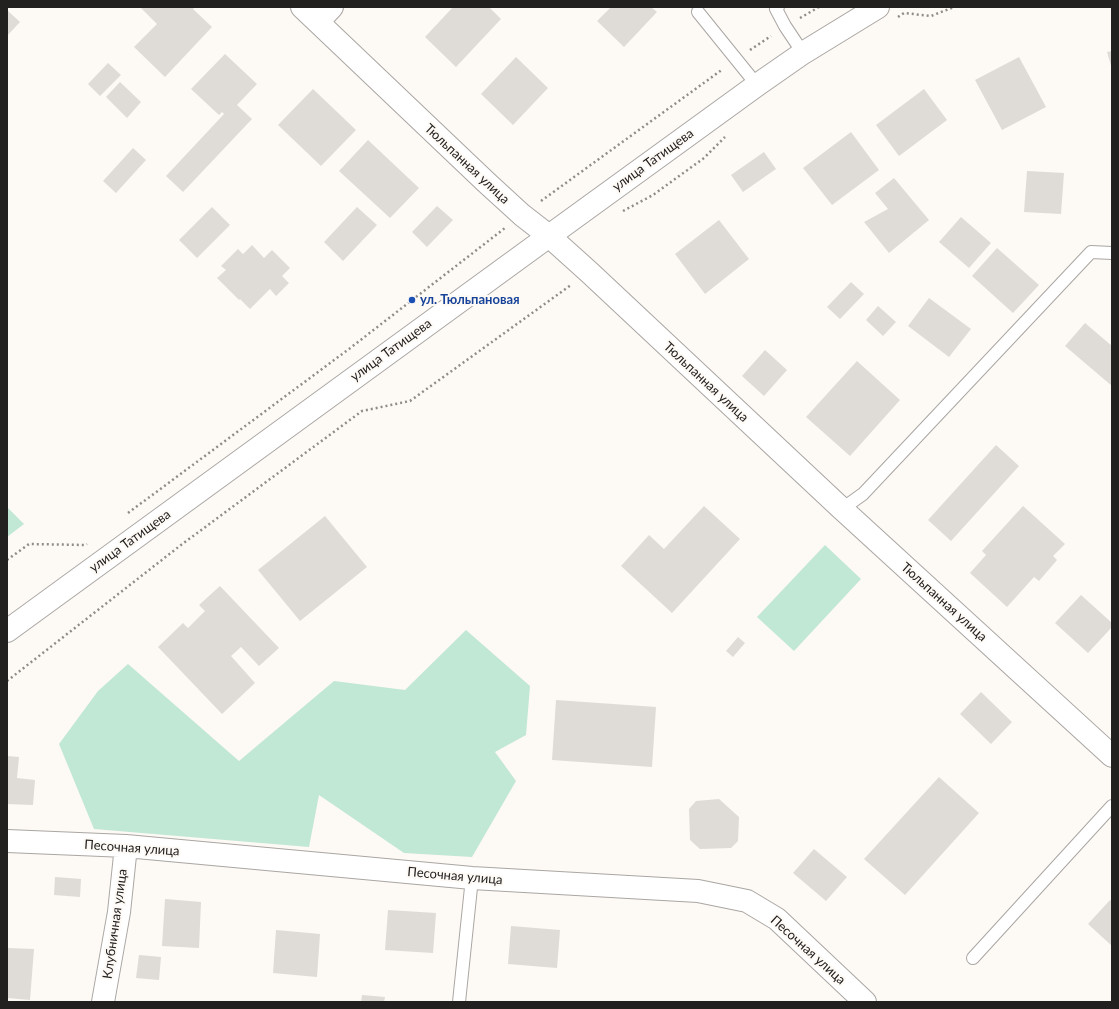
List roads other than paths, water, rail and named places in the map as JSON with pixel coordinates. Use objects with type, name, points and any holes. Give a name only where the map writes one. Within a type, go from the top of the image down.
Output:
[{"type":"street","name":"Тюльпанная улица","points":[[302,7],[325,15],[487,183],[589,272],[842,509],[1112,756]]},
{"type":"street","name":"улица Татищева","points":[[7,631],[757,85],[803,53],[878,7]]},
{"type":"street","name":"Песочная улица","points":[[7,841],[126,846],[472,878],[698,891],[747,901],[778,919],[865,1002]]},
{"type":"street","name":"Клубничная улица","points":[[103,1002],[118,912],[126,846]]},
{"type":"lane","points":[[778,7],[776,9],[785,26],[803,53]]},
{"type":"lane","points":[[698,12],[757,85]]},
{"type":"lane","points":[[842,509],[863,494],[1091,252],[1112,252]]},
{"type":"lane","points":[[973,958],[1112,806]]},
{"type":"lane","points":[[459,1002],[472,878]]},
{"type":"place","name":"ул. Тюльпановая","points":[[412,300]]}]
